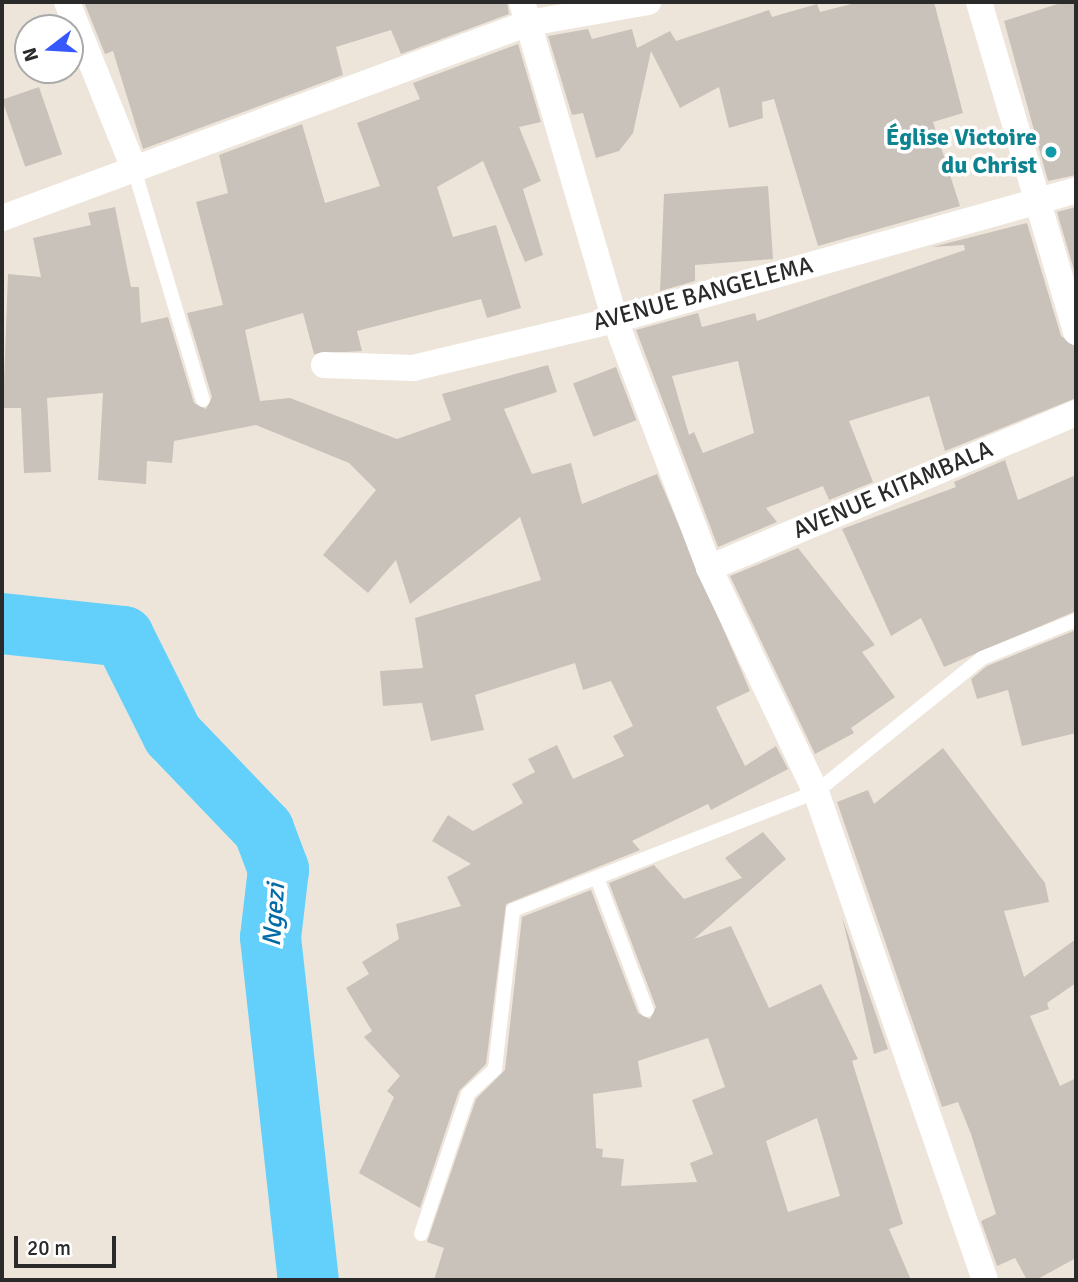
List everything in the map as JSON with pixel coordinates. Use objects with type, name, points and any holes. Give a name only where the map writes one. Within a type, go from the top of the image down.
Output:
[{"type":"street","points":[[67,2],[134,169]]},
{"type":"street","points":[[2,218],[134,169],[525,12],[648,2]]},
{"type":"street","points":[[979,2],[1076,332]]},
{"type":"street","points":[[525,12],[615,320],[709,568],[816,792],[985,1280]]},
{"type":"street","name":"AVENUE BANGELEMA","points":[[324,365],[413,368],[615,320],[1076,190]]},
{"type":"street","name":"AVENUE KITAMBALA","points":[[709,568],[1076,413]]},
{"type":"lane","points":[[134,169],[203,400]]},
{"type":"lane","points":[[421,1234],[468,1094],[495,1069],[513,910],[816,792],[982,658],[1076,620]]},
{"type":"lane","points":[[597,877],[647,1010]]},
{"type":"building","points":[[84,2],[507,2],[509,14],[401,54],[391,30],[336,47],[343,75],[143,149],[113,51],[105,54]]},
{"type":"building","points":[[859,2],[934,2],[963,113],[933,122],[960,206],[818,246],[774,99],[762,102],[763,118],[729,128],[719,87],[680,108],[651,51],[633,133],[619,151],[596,158],[583,113],[572,115],[548,36],[588,29],[592,39],[632,29],[637,48],[670,31],[676,41],[769,10],[772,17],[817,4],[820,12]]},
{"type":"building","points":[[1064,2],[1076,2],[1076,175],[1048,181],[1004,21]]},
{"type":"building","points":[[518,44],[541,122],[519,127],[541,181],[523,189],[543,255],[525,262],[483,161],[437,187],[453,237],[496,225],[521,308],[487,318],[481,299],[357,331],[362,351],[314,354],[303,313],[245,330],[260,401],[290,398],[397,439],[451,420],[442,394],[548,365],[557,392],[504,409],[532,474],[571,463],[582,504],[657,474],[750,691],[716,707],[745,766],[776,746],[788,769],[711,810],[708,804],[632,841],[640,850],[506,904],[486,1064],[459,1091],[420,1208],[359,1173],[394,1097],[387,1091],[400,1076],[364,1037],[372,1031],[346,988],[369,974],[362,962],[399,939],[396,924],[461,906],[447,877],[471,864],[432,841],[448,815],[473,831],[523,803],[512,784],[535,772],[528,759],[557,745],[573,779],[624,756],[613,736],[633,726],[611,681],[583,690],[575,663],[475,695],[484,730],[431,741],[422,703],[383,706],[380,671],[423,668],[415,618],[541,580],[520,517],[410,604],[396,560],[368,593],[323,555],[376,490],[349,463],[256,425],[174,441],[172,463],[147,461],[146,484],[98,480],[103,393],[47,398],[51,472],[24,473],[21,408],[3,408],[8,274],[41,277],[33,238],[91,225],[88,213],[115,207],[131,287],[139,287],[141,323],[168,317],[194,403],[206,409],[212,397],[187,313],[223,305],[196,202],[228,193],[219,155],[302,124],[325,203],[380,186],[357,123],[420,99],[413,83]]},
{"type":"building","points":[[39,87],[62,154],[25,167],[2,100]]},
{"type":"building","points":[[768,186],[773,259],[695,265],[695,281],[660,291],[664,194]]},
{"type":"building","points":[[1076,207],[1076,277],[1057,212]]},
{"type":"building","points":[[1027,223],[1061,336],[1076,347],[1076,398],[945,451],[929,396],[849,421],[873,482],[829,500],[823,486],[766,508],[777,522],[718,547],[636,330],[698,313],[702,327],[755,313],[757,321],[965,250],[964,245],[932,247]],"holes":[[[738,361],[754,433],[703,453],[694,432],[689,435],[672,376]]]},
{"type":"building","points":[[616,367],[636,420],[593,437],[573,383]]},
{"type":"building","points":[[1005,460],[1018,500],[1076,475],[1076,611],[944,667],[921,618],[891,636],[842,529],[956,487],[954,482]]},
{"type":"building","points":[[798,548],[875,645],[862,652],[895,697],[851,728],[854,733],[815,754],[730,576]]},
{"type":"building","points":[[1076,630],[1076,733],[1022,746],[1008,690],[977,699],[971,679],[987,666]]},
{"type":"building","points":[[943,748],[1045,883],[1049,902],[1004,911],[1024,977],[1076,939],[1076,983],[1047,1003],[1049,1009],[1030,1016],[1060,1086],[1076,1078],[1076,1258],[1036,1280],[1027,1280],[1015,1258],[997,1266],[981,1221],[996,1214],[971,1134],[958,1102],[942,1107],[837,802],[868,790],[874,804]]},
{"type":"building","points":[[763,832],[786,859],[694,939],[731,926],[769,1008],[821,984],[858,1059],[852,1061],[903,1224],[889,1229],[911,1280],[434,1280],[444,1248],[427,1242],[476,1099],[505,1070],[522,917],[591,890],[638,1013],[650,1019],[656,1007],[609,883],[654,865],[684,899],[742,878],[725,858]],"holes":[[[708,1038],[725,1087],[692,1100],[713,1154],[690,1163],[697,1182],[621,1186],[624,1159],[602,1157],[603,1149],[596,1148],[593,1094],[642,1087],[638,1061]],[[817,1118],[840,1196],[788,1212],[766,1141]]]},
{"type":"building","points":[[842,917],[888,1049],[874,1054],[857,979]]},
{"type":"waterway","name":"Ngezi","points":[[2,623],[123,636],[172,734],[263,829],[278,869],[270,937],[308,1280]]},
{"type":"place","name":"Église Victoire du Christ","points":[[1051,152]]}]
